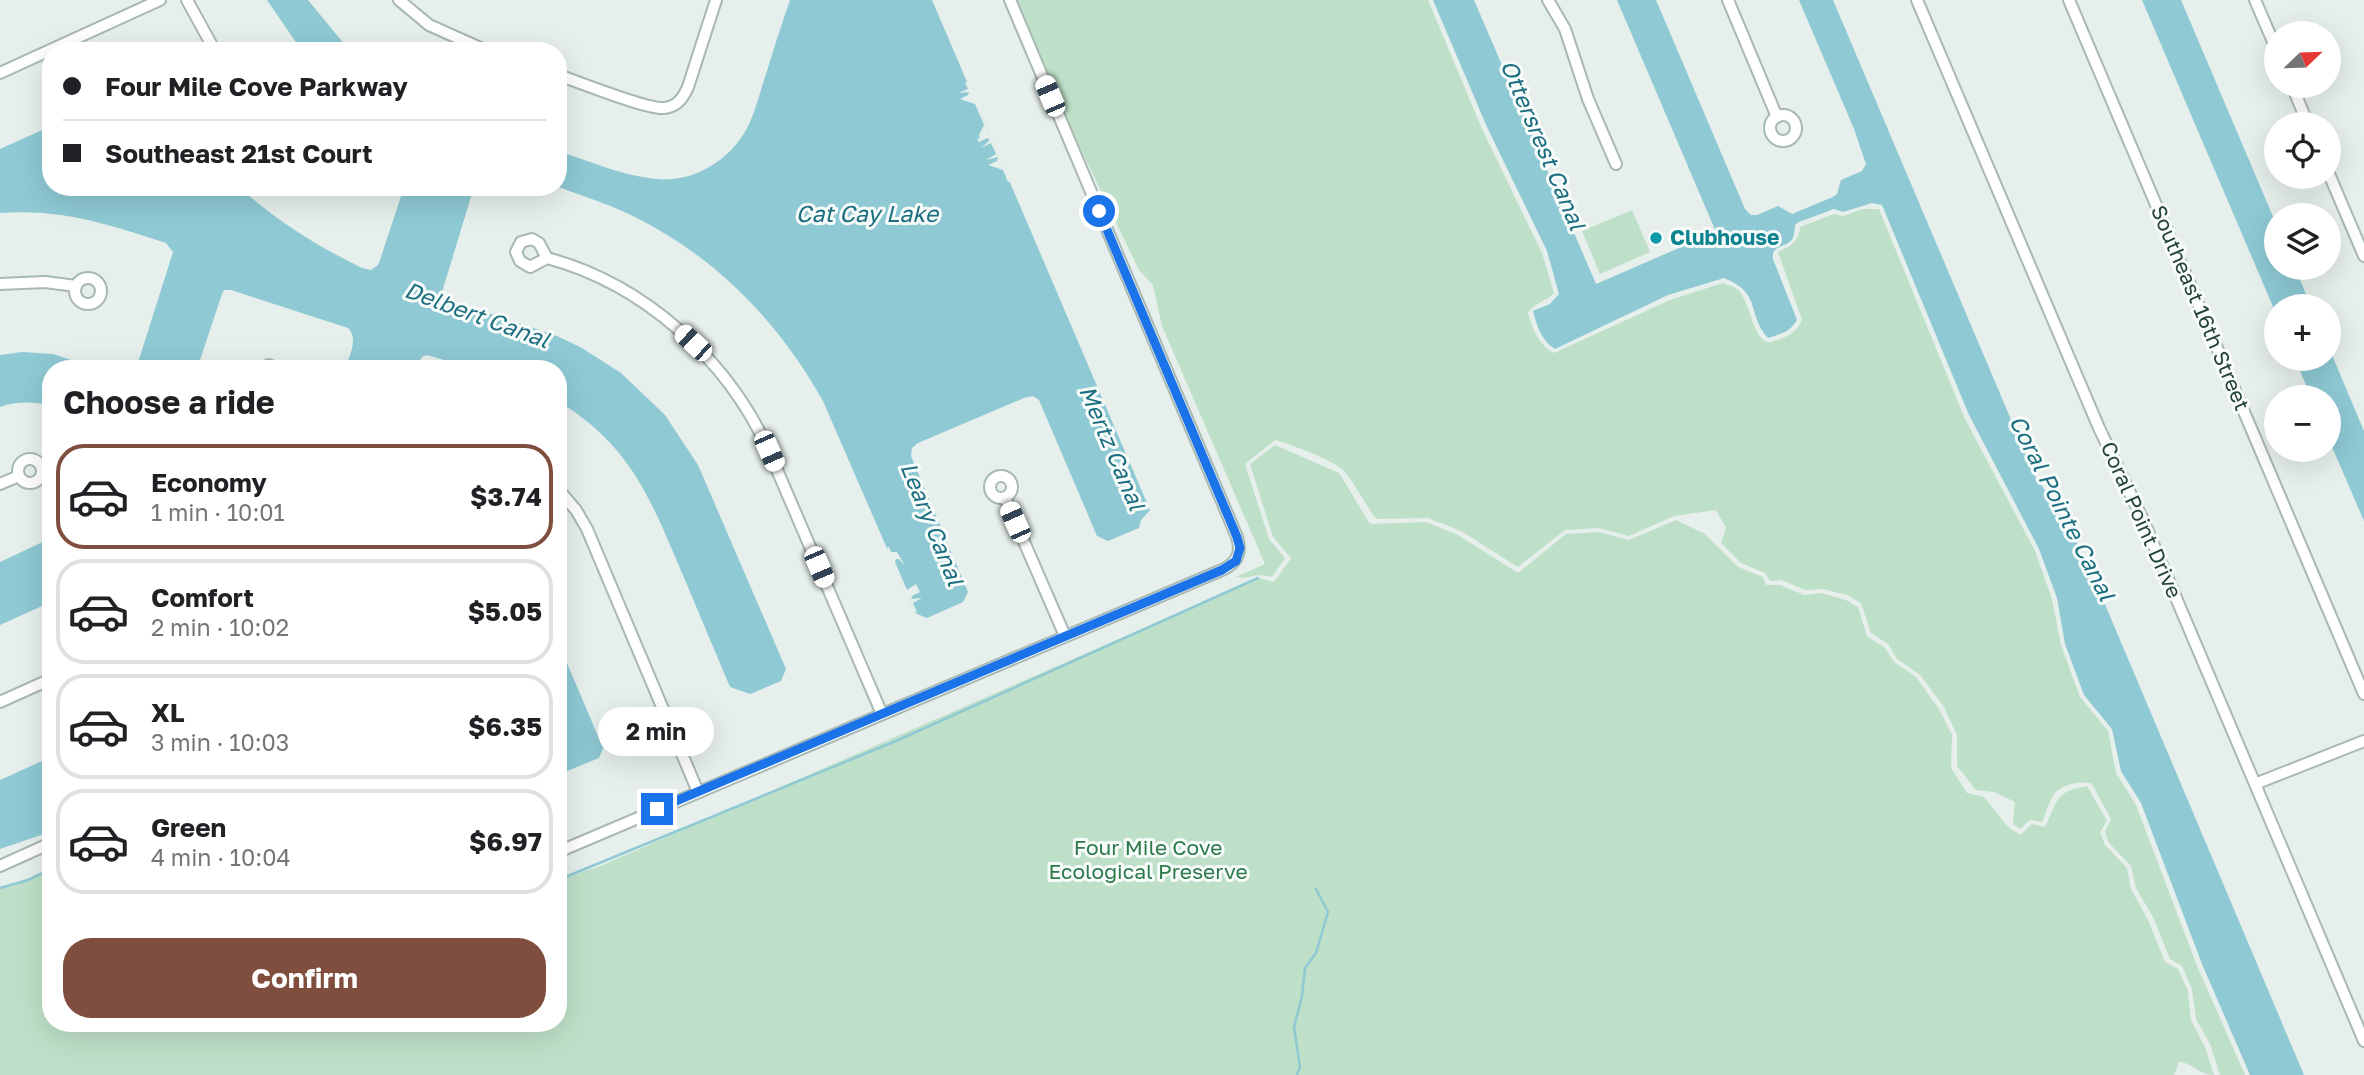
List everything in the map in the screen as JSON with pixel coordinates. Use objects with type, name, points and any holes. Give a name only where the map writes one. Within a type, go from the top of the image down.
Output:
[{"type":"street","points":[[68,42],[160,0]]},
{"type":"street","points":[[187,0],[210,42]]},
{"type":"street","points":[[399,0],[429,25],[467,42]]},
{"type":"street","points":[[567,78],[655,107],[673,106],[686,92],[716,0]]},
{"type":"street","points":[[567,848],[1236,561],[1239,552],[1237,537],[1010,0]]},
{"type":"street","points":[[1548,0],[1565,29],[1588,99],[1616,164]]},
{"type":"street","points":[[1728,0],[1777,117]]},
{"type":"street","name":"Coral Point Drive","points":[[1917,0],[2099,428],[2143,520],[2364,1041]]},
{"type":"street","name":"Southeast 16th Street","points":[[2069,0],[2364,694]]},
{"type":"street","points":[[2255,0],[2264,21]]},
{"type":"street","points":[[0,73],[42,54]]},
{"type":"street","points":[[2335,189],[2364,256]]},
{"type":"street","points":[[547,258],[600,278],[655,311],[701,350],[737,393],[768,449],[882,714]]},
{"type":"street","points":[[0,284],[34,282],[76,286]]},
{"type":"street","points":[[0,484],[19,476]]},
{"type":"street","points":[[1005,498],[1065,636]]},
{"type":"street","points":[[567,500],[587,529],[698,792]]},
{"type":"street","points":[[0,702],[42,683]]},
{"type":"street","points":[[2255,784],[2364,741]]},
{"type":"street","points":[[0,866],[42,847]]},
{"type":"green space","points":[[1009,0],[1428,0],[1482,129],[1542,253],[1554,293],[1528,313],[1537,336],[1554,353],[1670,300],[1723,283],[1735,288],[1742,295],[1762,339],[1769,342],[1787,336],[1795,331],[1802,320],[1778,252],[1793,243],[1798,237],[1800,227],[1834,214],[1843,216],[1863,209],[1879,209],[1965,419],[2035,551],[2052,599],[2061,645],[2080,697],[2108,731],[2116,773],[2136,805],[2197,966],[2245,1075],[2220,1075],[2210,1044],[2196,1019],[2192,989],[2182,966],[2170,959],[2154,919],[2136,888],[2131,866],[2109,843],[2105,832],[2111,819],[2092,784],[2077,783],[2057,791],[2042,822],[2030,820],[2020,829],[2013,824],[2015,802],[1994,792],[1976,790],[1957,766],[1957,735],[1944,707],[1920,675],[1897,659],[1888,644],[1871,633],[1861,603],[1847,595],[1823,589],[1805,590],[1781,580],[1770,581],[1765,573],[1741,563],[1721,543],[1726,528],[1716,510],[1674,516],[1629,536],[1599,528],[1565,530],[1518,567],[1461,531],[1428,518],[1377,519],[1342,469],[1319,456],[1275,440],[1245,464],[1269,539],[1285,558],[1272,577],[1236,577],[1265,564],[1162,326],[1153,285],[1139,270]]},
{"type":"green space","points":[[1632,210],[1650,252],[1600,274],[1582,231]]},
{"type":"green space","name":"Four Mile Cove Ecological Preserve","points":[[1275,445],[1339,473],[1370,524],[1426,522],[1458,535],[1518,573],[1566,534],[1599,532],[1629,540],[1676,520],[1705,534],[1738,567],[1763,577],[1766,585],[1780,585],[1804,595],[1821,593],[1846,600],[1858,607],[1867,636],[1885,648],[1894,662],[1916,677],[1939,709],[1952,735],[1951,768],[1967,793],[1984,797],[2007,826],[2020,835],[2032,824],[2045,827],[2063,794],[2087,786],[2107,821],[2100,832],[2105,845],[2127,868],[2131,889],[2149,922],[2165,962],[2178,969],[2188,991],[2191,1020],[2205,1047],[2214,1075],[2179,1062],[2174,1075],[0,1075],[0,888],[42,873],[42,1032],[567,1032],[567,877],[603,865],[1258,578],[1274,582],[1291,558],[1273,537],[1250,464]]},
{"type":"water","points":[[267,0],[308,0],[343,42],[296,42]]},
{"type":"water","name":"Cat Cay Lake","points":[[790,0],[932,0],[1150,510],[1141,520],[1139,528],[1108,541],[1097,536],[1039,400],[1033,396],[1024,398],[918,443],[912,448],[911,456],[968,592],[963,602],[927,618],[915,613],[823,401],[786,344],[765,318],[718,271],[663,232],[615,208],[567,190],[567,154],[619,171],[656,179],[685,177],[699,172],[712,166],[734,147],[750,122]]},
{"type":"water","points":[[1433,0],[1474,0],[1596,284],[1716,232],[1617,0],[1656,0],[1745,209],[1751,215],[1757,215],[1778,206],[1792,214],[1833,197],[1837,194],[1841,180],[1862,171],[1866,164],[1854,129],[1799,0],[1833,0],[2035,476],[2066,521],[2096,583],[2304,1075],[2250,1075],[2202,964],[2141,803],[2121,771],[2112,729],[2084,695],[2065,644],[2057,598],[2039,549],[1969,415],[1882,205],[1872,203],[1843,212],[1834,209],[1799,222],[1795,225],[1790,241],[1774,251],[1773,259],[1797,320],[1781,334],[1768,338],[1761,329],[1749,297],[1736,284],[1724,278],[1668,295],[1555,349],[1543,337],[1533,311],[1550,304],[1559,294],[1547,251],[1487,127]]},
{"type":"water","points":[[2142,0],[2181,0],[2267,203],[2264,203],[2264,280],[2300,280],[2306,294],[2268,294]]},
{"type":"water","name":"Delbert Canal","points":[[42,130],[42,196],[250,196],[313,242],[345,260],[371,270],[378,265],[401,196],[471,196],[442,292],[447,299],[557,336],[582,348],[621,373],[665,415],[698,465],[786,669],[781,681],[750,694],[730,687],[648,497],[621,455],[604,436],[567,407],[567,360],[444,360],[427,355],[420,360],[348,360],[353,337],[348,328],[224,290],[200,360],[139,360],[173,252],[166,243],[85,219],[45,213],[0,213],[0,149]]},
{"type":"water","points":[[22,352],[53,354],[71,360],[42,360],[42,404],[0,407],[0,355]]},
{"type":"water","points":[[2300,371],[2339,371],[2364,431],[2364,521],[2339,462],[2341,462],[2341,385],[2306,385]]},
{"type":"water","points":[[42,542],[42,606],[0,625],[0,562]]},
{"type":"water","points":[[567,663],[603,748],[599,758],[567,771]]},
{"type":"water","points":[[42,761],[42,835],[0,849],[0,780]]},
{"type":"pier","points":[[970,81],[979,101],[983,114],[981,115],[1010,181],[1008,182],[1003,170],[988,165],[997,161],[998,157],[986,160],[996,154],[991,143],[981,148],[990,140],[987,138],[979,142],[977,139],[980,138],[984,125],[975,104],[960,99],[968,95],[969,92],[958,93],[968,89],[965,83]]},
{"type":"pier","points":[[889,547],[891,552],[897,552],[905,566],[896,559],[907,590],[916,584],[920,592],[911,599],[922,598],[913,603],[917,612],[915,613],[908,597],[904,598],[901,590],[904,588],[892,561],[889,562],[885,553]]},
{"type":"waterway","points":[[567,876],[896,741],[1258,578]]},
{"type":"waterway","points":[[0,888],[42,873]]},
{"type":"waterway","points":[[1297,1075],[1300,1067],[1294,1027],[1302,996],[1305,968],[1316,953],[1328,912],[1316,889]]},
{"type":"place","name":"Clubhouse","points":[[1656,238]]},
{"type":"route","points":[[657,809],[1222,570],[1236,561],[1239,542],[1099,211]]},
{"type":"water label","name":"Ottersrest Canal","points":[[1543,145]]},
{"type":"water label","name":"Mertz Canal","points":[[1112,448]]},
{"type":"water label","name":"Coral Pointe Canal","points":[[2062,508]]},
{"type":"water label","name":"Leary Canal","points":[[932,524]]}]
